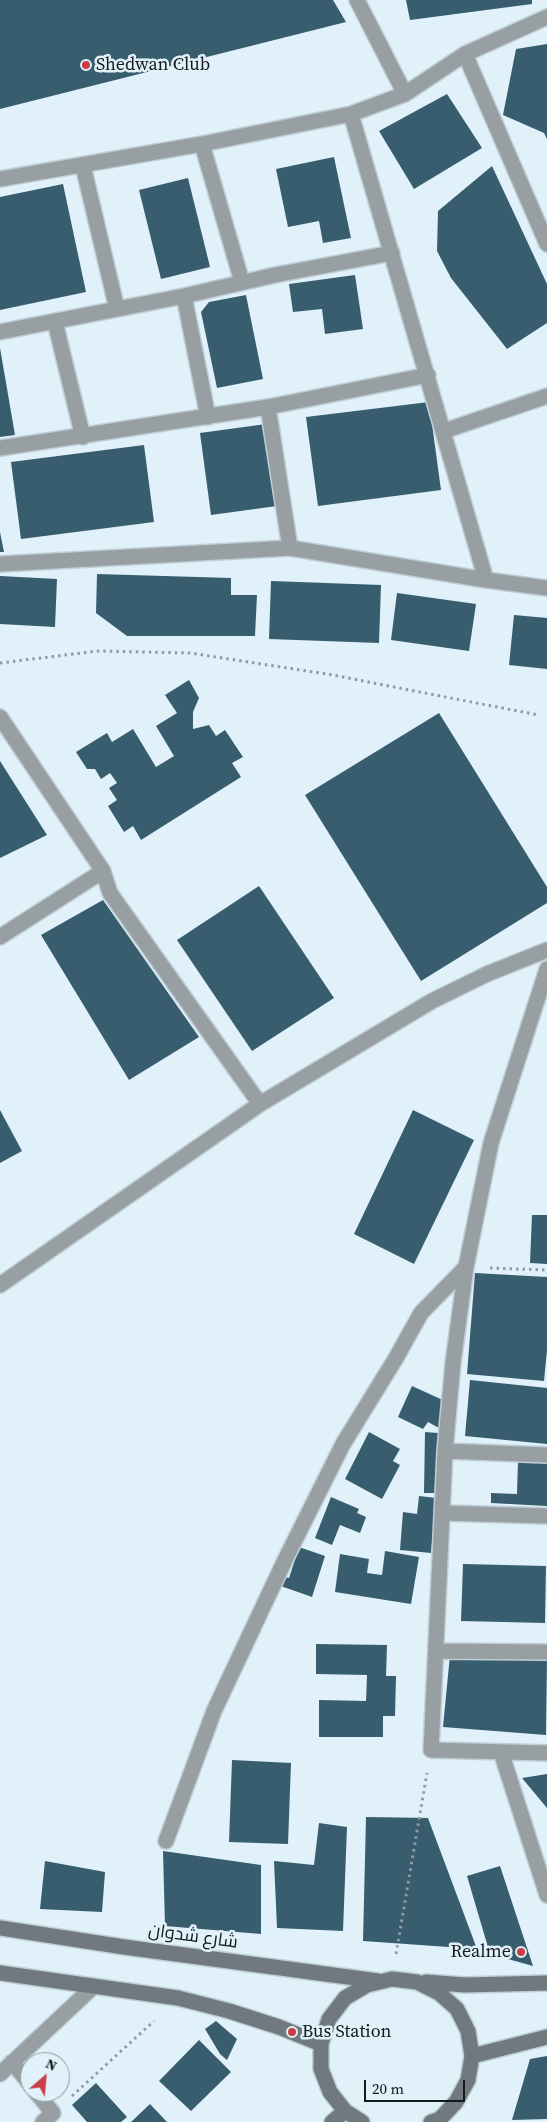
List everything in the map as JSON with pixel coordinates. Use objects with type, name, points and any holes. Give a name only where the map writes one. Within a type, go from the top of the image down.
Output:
[{"type":"main road","name":"شارع شدوان","points":[[0,1928],[124,1947],[387,1980],[417,1982]]},
{"type":"main road","points":[[0,1973],[178,1998],[229,2011],[279,2027],[321,2044]]},
{"type":"main road","points":[[362,2122],[345,2111],[330,2092],[322,2069],[321,2044],[329,2019],[344,1998],[367,1985],[387,1980]]},
{"type":"main road","points":[[417,1982],[465,1985],[547,1983]]},
{"type":"main road","points":[[417,1982],[439,1993],[457,2009],[468,2031],[472,2056],[468,2080],[456,2102],[437,2121]]},
{"type":"main road","points":[[472,2056],[547,2037]]},
{"type":"main road","points":[[332,2122],[345,2111]]},
{"type":"street","points":[[356,0],[405,94]]},
{"type":"street","points":[[0,179],[202,144],[351,114],[405,94],[465,54],[547,17]]},
{"type":"street","points":[[465,54],[547,244]]},
{"type":"street","points":[[351,114],[486,580]]},
{"type":"street","points":[[202,144],[242,282]]},
{"type":"street","points":[[83,166],[117,309]]},
{"type":"street","points":[[0,332],[392,253]]},
{"type":"street","points":[[184,296],[208,417]]},
{"type":"street","points":[[55,322],[83,437]]},
{"type":"street","points":[[0,448],[83,437],[268,407],[428,375]]},
{"type":"street","points":[[444,430],[547,396]]},
{"type":"street","points":[[268,407],[290,548]]},
{"type":"street","points":[[0,564],[290,548],[547,588]]},
{"type":"street","points":[[0,717],[103,871],[110,893],[260,1104]]},
{"type":"street","points":[[0,936],[103,871]]},
{"type":"street","points":[[0,1285],[260,1104],[432,1001],[487,974],[547,950]]},
{"type":"street","points":[[547,969],[491,1143],[466,1267],[453,1362],[446,1451],[431,1750],[547,1753]]},
{"type":"street","points":[[166,1841],[214,1711],[285,1560],[343,1444],[396,1358],[421,1313],[466,1267]]},
{"type":"street","points":[[446,1451],[547,1455]]},
{"type":"street","points":[[442,1513],[547,1516]]},
{"type":"street","points":[[436,1650],[547,1652]]},
{"type":"street","points":[[501,1752],[547,1895]]},
{"type":"street","points":[[0,2074],[94,1986]]},
{"type":"street","points":[[12,2062],[20,2072]]},
{"type":"street","points":[[41,2102],[48,2118]]},
{"type":"path","points":[[0,663],[98,651],[190,653],[333,675],[538,715]]},
{"type":"path","points":[[466,1267],[547,1270]]},
{"type":"path","points":[[387,1980],[431,1750]]},
{"type":"path","points":[[48,2118],[178,1998]]},
{"type":"building","name":"Shedwan Club","points":[[0,0],[333,0],[346,22],[0,109]]},
{"type":"building","points":[[406,0],[532,0],[532,4],[410,20]]},
{"type":"building","points":[[547,44],[547,139],[544,133],[503,115],[516,49]]},
{"type":"building","points":[[447,94],[482,148],[414,189],[379,131]]},
{"type":"building","points":[[334,157],[351,238],[323,243],[319,221],[288,227],[276,169]]},
{"type":"building","points":[[492,166],[547,284],[547,323],[507,349],[451,278],[437,251],[438,211]]},
{"type":"building","points":[[188,178],[210,267],[161,279],[139,190]]},
{"type":"building","points":[[63,184],[86,292],[0,310],[0,197]]},
{"type":"building","points":[[355,275],[363,329],[325,334],[322,309],[293,312],[289,284]]},
{"type":"building","points":[[246,295],[263,379],[217,388],[201,312],[209,302]]},
{"type":"building","points":[[0,348],[15,435],[0,437]]},
{"type":"building","points":[[429,402],[441,490],[318,506],[306,417]]},
{"type":"building","points":[[266,424],[277,506],[211,515],[200,433]]},
{"type":"building","points":[[144,445],[154,522],[21,539],[11,462]]},
{"type":"building","points":[[0,532],[4,552],[0,552]]},
{"type":"building","points":[[97,574],[231,578],[231,595],[257,595],[255,636],[127,636],[96,613]]},
{"type":"building","points":[[0,576],[57,579],[55,627],[0,624]]},
{"type":"building","points":[[271,581],[381,585],[379,643],[269,639]]},
{"type":"building","points":[[397,593],[476,604],[469,651],[391,640]]},
{"type":"building","points":[[514,615],[547,618],[547,669],[509,665]]},
{"type":"building","points":[[189,680],[199,698],[193,712],[193,729],[209,725],[216,736],[225,730],[243,757],[232,763],[241,777],[141,840],[133,826],[124,832],[108,806],[117,800],[109,788],[117,783],[110,773],[101,779],[95,769],[87,769],[76,752],[107,733],[112,742],[133,729],[156,767],[174,756],[156,726],[177,713],[165,695]]},
{"type":"building","points":[[439,713],[547,887],[547,903],[421,981],[305,795]]},
{"type":"building","points":[[0,761],[47,835],[0,858]]},
{"type":"building","points":[[259,886],[334,998],[252,1051],[177,940]]},
{"type":"building","points":[[103,900],[199,1037],[129,1080],[41,935]]},
{"type":"building","points":[[0,1110],[22,1151],[0,1163]]},
{"type":"building","points":[[413,1110],[474,1140],[414,1264],[354,1234]]},
{"type":"building","points":[[532,1215],[547,1215],[547,1264],[530,1263]]},
{"type":"building","points":[[475,1273],[547,1277],[547,1350],[544,1381],[467,1374]]},
{"type":"building","points":[[470,1380],[547,1388],[547,1444],[465,1436]]},
{"type":"building","points":[[412,1386],[445,1401],[440,1411],[446,1414],[439,1428],[428,1422],[423,1429],[398,1417]]},
{"type":"building","points":[[369,1432],[400,1449],[393,1461],[400,1465],[382,1499],[345,1479]]},
{"type":"building","points":[[425,1432],[438,1433],[436,1493],[424,1493]]},
{"type":"building","points":[[547,1458],[547,1506],[491,1503],[491,1493],[517,1494],[518,1460]]},
{"type":"building","points":[[419,1496],[436,1498],[431,1553],[400,1550],[403,1512],[417,1514]]},
{"type":"building","points":[[331,1497],[359,1509],[357,1513],[366,1517],[360,1533],[340,1525],[332,1545],[315,1538]]},
{"type":"building","points":[[299,1547],[325,1556],[312,1597],[278,1585],[281,1576],[289,1578]]},
{"type":"building","points":[[385,1551],[419,1557],[411,1604],[335,1592],[340,1554],[369,1559],[367,1573],[382,1575]]},
{"type":"building","points":[[463,1564],[546,1566],[545,1623],[461,1621]]},
{"type":"building","points":[[316,1644],[387,1645],[386,1676],[396,1676],[395,1716],[383,1716],[383,1737],[319,1737],[319,1700],[366,1701],[367,1675],[316,1674]]},
{"type":"building","points":[[450,1655],[547,1659],[546,1735],[443,1727]]},
{"type":"building","points":[[232,1760],[291,1763],[288,1844],[229,1842]]},
{"type":"building","points":[[547,1774],[547,1808],[522,1778]]},
{"type":"building","points":[[366,1817],[428,1818],[477,1949],[363,1941]]},
{"type":"building","points":[[319,1823],[347,1827],[343,1931],[277,1928],[274,1861],[314,1865]]},
{"type":"building","points":[[163,1851],[261,1865],[261,1934],[165,1926]]},
{"type":"building","points":[[45,1861],[105,1872],[102,1912],[40,1909]]},
{"type":"building","points":[[500,1866],[533,1966],[490,1954],[467,1876]]},
{"type":"building","points":[[216,2021],[237,2039],[227,2060],[220,2054],[205,2029]]},
{"type":"building","points":[[199,2040],[231,2072],[191,2111],[159,2081]]},
{"type":"building","points":[[547,2056],[547,2119],[512,2120],[530,2059]]},
{"type":"building","points":[[96,2083],[127,2117],[121,2122],[87,2122],[72,2105]]},
{"type":"building","points":[[150,2104],[167,2122],[131,2122]]},
{"type":"place","name":"Shedwan Club","points":[[86,65]]},
{"type":"place","name":"Realme","points":[[521,1952]]},
{"type":"place","name":"Bus Station","points":[[292,2032]]}]
